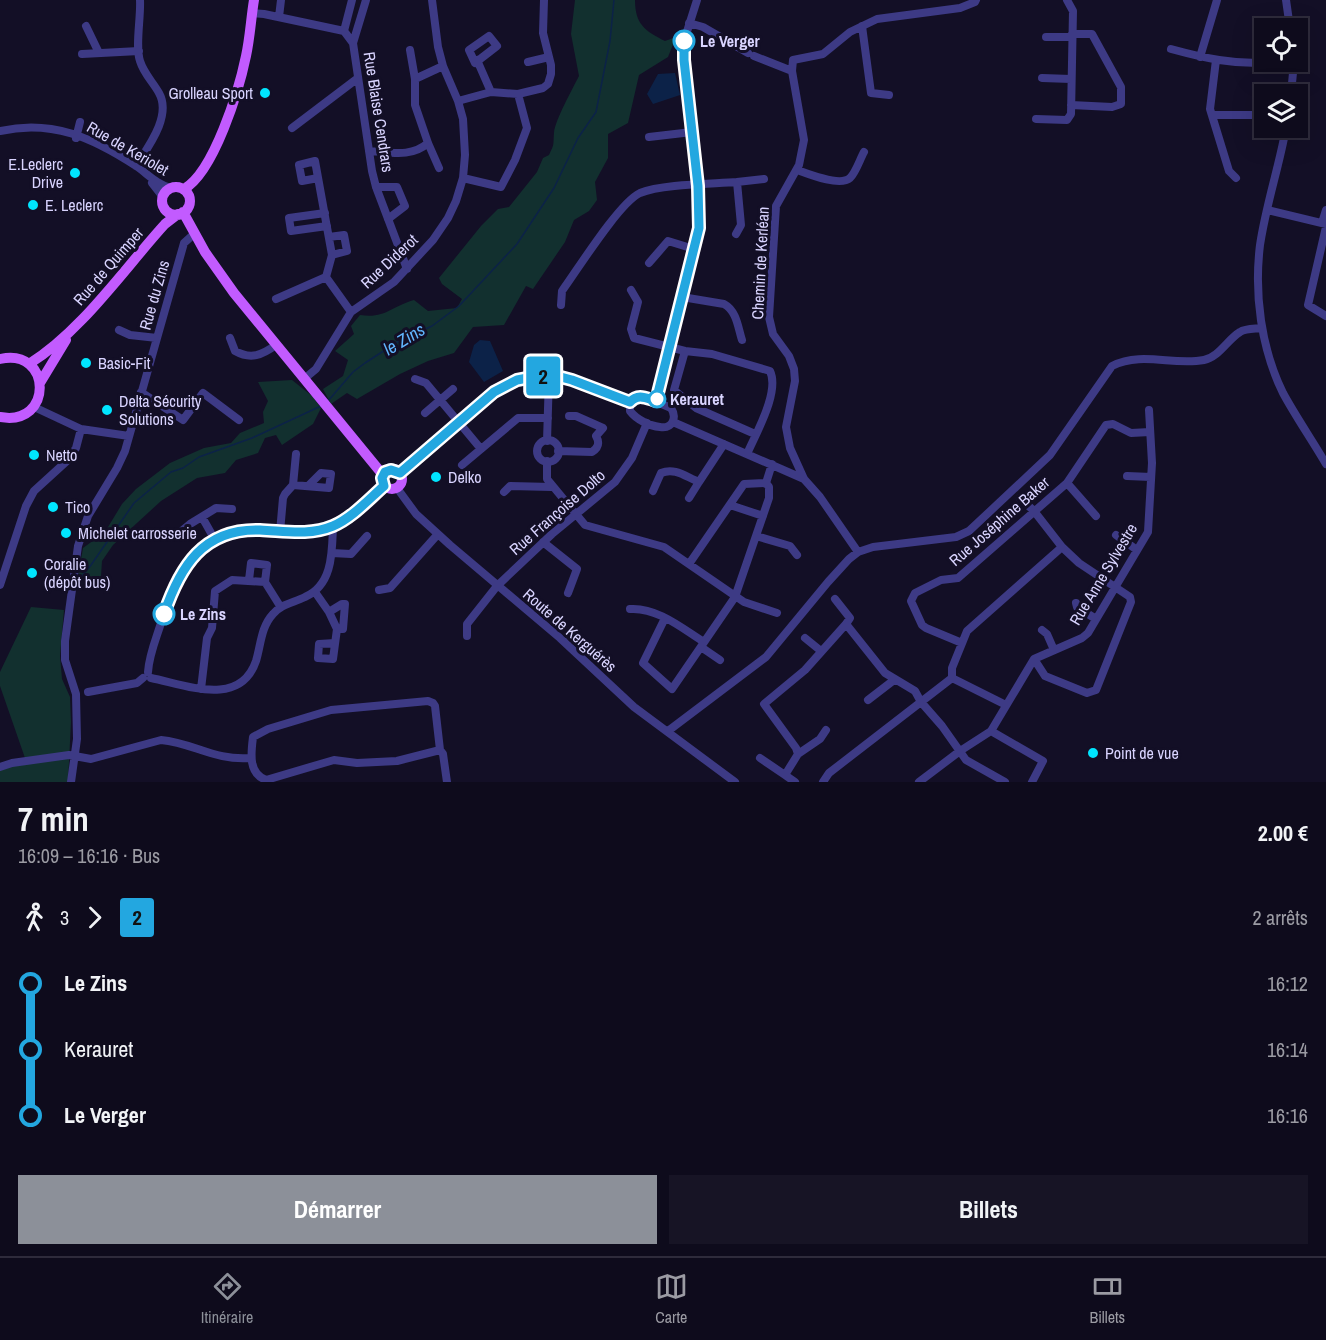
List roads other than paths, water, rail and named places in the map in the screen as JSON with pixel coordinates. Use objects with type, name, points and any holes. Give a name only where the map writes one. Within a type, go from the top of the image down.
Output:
[{"type":"main road","points":[[186,193],[207,168],[229,115],[246,54],[254,0]]},
{"type":"main road","points":[[186,193],[171,188],[163,197],[166,210],[180,213],[228,284],[389,489],[397,488],[402,479],[400,473],[391,470],[384,480]]},
{"type":"main road","points":[[180,213],[189,206],[186,193]]},
{"type":"main road","name":"Rue de Quimper","points":[[165,224],[166,210]]},
{"type":"main road","name":"Rue de Quimper","points":[[29,364],[41,357],[74,327],[165,224],[180,213]]},
{"type":"main road","name":"Rue de Quimper","points":[[34,407],[39,395],[40,382],[74,327]]},
{"type":"main road","points":[[2,356],[22,360],[29,364],[40,382]]},
{"type":"main road","points":[[0,427],[4,418],[22,416],[34,407]]},
{"type":"street","points":[[136,166],[154,135],[161,119],[162,107],[161,95],[145,73],[139,60],[140,0]]},
{"type":"street","points":[[279,17],[281,0]]},
{"type":"street","points":[[252,14],[279,17],[344,31],[352,0]]},
{"type":"street","points":[[353,43],[366,0]]},
{"type":"street","name":"Rue Diderot","points":[[304,379],[316,369],[351,312],[376,296],[408,269],[433,240],[448,218],[463,178],[465,139],[458,101],[443,66],[434,30],[432,0]]},
{"type":"street","points":[[458,101],[491,92],[518,94],[543,88],[548,84],[551,74],[543,33],[544,0]]},
{"type":"street","points":[[656,401],[699,228],[698,186],[684,60],[684,41],[697,0]]},
{"type":"street","points":[[689,23],[703,27],[751,55],[792,71],[793,60],[823,54],[850,32],[877,19],[960,8],[976,0]]},
{"type":"street","points":[[1036,119],[1067,120],[1071,114],[1073,11],[1066,0]]},
{"type":"street","points":[[1200,57],[1217,0]]},
{"type":"street","points":[[1286,0],[1289,18]]},
{"type":"street","points":[[86,26],[99,53]]},
{"type":"street","points":[[862,26],[871,93],[889,95]]},
{"type":"street","name":"Rue Blaise Cendrars","points":[[344,31],[353,43],[376,187],[408,269]]},
{"type":"street","points":[[1046,37],[1092,34],[1121,87],[1121,104],[1112,107],[1071,105]]},
{"type":"street","points":[[1171,49],[1216,60],[1254,62]]},
{"type":"street","points":[[410,50],[416,79],[415,105],[439,168]]},
{"type":"street","points":[[82,54],[139,51]]},
{"type":"street","points":[[528,62],[549,57]]},
{"type":"street","points":[[477,60],[491,92]]},
{"type":"street","points":[[1216,60],[1210,109],[1230,171],[1236,178]]},
{"type":"street","points":[[416,79],[443,66]]},
{"type":"street","name":"Chemin de Kerléan","points":[[792,71],[803,134],[803,150],[797,170],[782,191],[776,206],[769,317],[773,334],[789,356],[794,369],[795,381],[786,432],[790,447],[804,479],[820,497],[858,552]]},
{"type":"street","points":[[291,128],[358,78]]},
{"type":"street","points":[[1042,78],[1071,79]]},
{"type":"street","points":[[463,178],[501,187],[515,161],[526,128],[518,94]]},
{"type":"street","points":[[1212,115],[1254,116]]},
{"type":"street","points":[[76,137],[80,122]]},
{"type":"street","name":"Rue de Keriolet","points":[[0,131],[45,127],[57,129],[136,166],[157,183],[171,188]]},
{"type":"street","name":"Rue de Keriolet","points":[[0,136],[45,131],[76,137],[139,172],[155,186],[163,197]]},
{"type":"street","points":[[649,137],[692,132]]},
{"type":"street","points":[[1284,138],[1260,243],[1258,270],[1262,328],[1283,392],[1326,464]]},
{"type":"street","points":[[369,151],[411,153],[420,150],[428,143]]},
{"type":"street","points":[[797,170],[814,177],[842,182],[850,178],[864,152]]},
{"type":"street","points":[[318,178],[332,255],[326,277]]},
{"type":"street","points":[[561,305],[562,291],[621,208],[632,198],[654,189],[764,179]]},
{"type":"street","points":[[736,234],[741,225],[737,182]]},
{"type":"street","name":"Rue Blaise Cendrars","points":[[376,187],[397,187],[405,206],[388,219]]},
{"type":"street","points":[[1267,210],[1325,224]]},
{"type":"street","points":[[1326,210],[1308,305],[1326,316]]},
{"type":"street","points":[[324,213],[289,218],[291,231],[327,226]]},
{"type":"street","name":"Rue du Zins","points":[[71,782],[77,740],[76,694],[65,660],[65,641],[78,546],[88,516],[117,468],[129,436],[184,243],[194,234]]},
{"type":"street","points":[[329,237],[344,235],[347,251],[332,255]]},
{"type":"street","points":[[650,263],[668,241],[694,249]]},
{"type":"street","points":[[276,298],[326,277]]},
{"type":"street","points":[[326,277],[351,312]]},
{"type":"street","points":[[631,290],[638,302],[631,329],[634,338],[685,351],[712,354],[770,371],[774,378],[767,406],[747,454]]},
{"type":"street","points":[[682,297],[730,307],[742,340]]},
{"type":"street","points":[[668,731],[766,657],[849,558],[858,552],[873,547],[956,537],[969,531],[1050,455],[1112,366],[1121,362],[1150,358],[1204,360],[1214,356],[1241,331],[1262,328]]},
{"type":"street","points":[[119,330],[130,335],[157,338]]},
{"type":"street","points":[[230,338],[235,351],[246,356],[259,356],[276,345]]},
{"type":"street","points":[[685,351],[674,390],[696,408],[755,434]]},
{"type":"street","points":[[400,473],[494,392],[517,380],[549,376],[572,380],[630,402]]},
{"type":"street","points":[[547,441],[549,376]]},
{"type":"street","points":[[415,379],[426,383],[481,449]]},
{"type":"street","points":[[425,413],[453,389]]},
{"type":"street","points":[[141,392],[183,420],[203,393],[240,420]]},
{"type":"street","points":[[643,396],[671,408],[675,417],[673,422],[661,428],[634,417],[630,411],[630,402],[643,396]]},
{"type":"street","points":[[34,407],[86,427],[129,436]]},
{"type":"street","name":"Rue Anne Sylvestre","points":[[1034,659],[1088,633],[1148,532],[1151,477],[1149,410]]},
{"type":"street","points":[[558,451],[592,452],[598,445],[596,436],[603,428],[576,416],[569,416]]},
{"type":"street","points":[[462,465],[518,418],[548,418]]},
{"type":"street","points":[[673,422],[804,479]]},
{"type":"street","name":"Rue Françoise Dolto","points":[[467,636],[467,624],[497,586],[543,542],[615,482],[625,469],[647,423]]},
{"type":"street","name":"Rue Joséphine Baker","points":[[962,642],[922,625],[911,601],[915,593],[941,580],[958,578],[1034,512],[1066,483],[1106,425],[1113,424],[1131,433],[1150,432]]},
{"type":"street","points":[[0,585],[26,507],[34,491],[68,460],[86,427]]},
{"type":"street","points":[[556,442],[558,451],[556,460],[539,459],[539,443],[556,442]]},
{"type":"street","points":[[689,498],[724,444]]},
{"type":"street","points":[[280,532],[283,498],[293,485],[296,454]]},
{"type":"street","points":[[547,461],[547,479],[585,525],[664,547],[735,597],[777,613]]},
{"type":"street","points":[[664,618],[643,663],[672,690],[735,597],[769,498],[769,487],[766,483],[772,464]]},
{"type":"street","points":[[653,491],[661,473],[666,471],[673,470],[699,482]]},
{"type":"street","points":[[1127,476],[1151,477]]},
{"type":"street","points":[[148,676],[150,658],[171,592],[180,573],[193,555],[215,540],[249,530],[298,533],[333,526],[384,480]]},
{"type":"street","points":[[689,564],[744,484],[766,483]]},
{"type":"street","points":[[1066,483],[1096,516]]},
{"type":"street","points":[[293,485],[308,486]]},
{"type":"street","points":[[504,492],[510,486],[552,487]]},
{"type":"street","name":"Route de Kerguérès","points":[[397,488],[410,507],[438,534],[560,638],[634,707],[735,782]]},
{"type":"street","points":[[919,782],[991,731],[1034,659],[1045,676],[1086,693],[1096,690],[1131,602],[1128,593],[1114,587],[1079,563],[1062,547],[1020,498]]},
{"type":"street","points":[[730,505],[763,516]]},
{"type":"street","points":[[179,533],[216,508],[232,509]]},
{"type":"street","points":[[202,517],[215,540]]},
{"type":"street","points":[[87,692],[137,683],[148,676],[213,691],[225,690],[241,681],[250,673],[265,626],[280,606],[315,592],[326,577],[332,553],[333,526]]},
{"type":"street","points":[[379,590],[390,588],[438,534]]},
{"type":"street","points":[[1116,535],[1137,550]]},
{"type":"street","points":[[332,553],[351,554],[367,536]]},
{"type":"street","points":[[756,536],[790,546],[797,555]]},
{"type":"street","points":[[543,542],[577,569],[568,592]]},
{"type":"street","points":[[952,678],[952,668],[967,631],[1062,547]]},
{"type":"street","points":[[249,580],[251,563],[267,565],[265,582],[280,606]]},
{"type":"street","points":[[201,689],[207,638],[212,628],[215,591],[232,580],[265,582]]},
{"type":"street","points":[[315,592],[329,612],[337,629],[335,643]]},
{"type":"street","points":[[798,753],[764,704],[805,670],[846,624],[850,618],[835,599]]},
{"type":"street","points":[[1076,603],[1077,607],[1096,619]]},
{"type":"street","points":[[329,612],[345,604],[343,629],[337,629]]},
{"type":"street","points":[[630,609],[664,618],[703,645],[720,660]]},
{"type":"street","points":[[846,624],[885,673],[915,691],[966,760],[1005,782]]},
{"type":"street","points":[[1042,630],[1047,634],[1054,650]]},
{"type":"street","points":[[805,638],[821,651]]},
{"type":"street","points":[[823,782],[829,773],[952,678]]},
{"type":"street","points":[[952,678],[1006,705]]},
{"type":"street","points":[[868,700],[894,680]]},
{"type":"street","points":[[440,750],[397,761],[357,763],[334,760],[289,778],[266,780],[256,773],[251,758],[253,737],[267,729],[331,710],[391,703],[428,702],[435,706],[440,750],[443,754],[447,782]]},
{"type":"street","points":[[784,775],[798,753],[820,739],[825,730]]},
{"type":"street","points":[[991,731],[1043,761],[1032,782]]},
{"type":"street","points":[[0,768],[12,763],[47,758],[91,759],[161,740],[172,741],[225,758],[251,758]]},
{"type":"street","points":[[760,758],[795,782]]},
{"type":"water","points":[[675,73],[680,95],[653,104],[647,94],[658,74]]},
{"type":"water","points":[[480,340],[490,341],[503,371],[484,382],[469,362],[474,345]]},
{"type":"waterway","name":"le Zins","points":[[328,401],[353,372],[365,363],[399,341],[432,326],[459,306],[517,244],[554,188],[578,138],[596,112],[610,41],[614,0]]},
{"type":"waterway","name":"le Zins","points":[[76,579],[82,576],[91,565],[134,503],[171,472],[183,468],[199,457],[252,438],[321,406]]},
{"type":"place","name":"Le Verger","points":[[684,41]]},
{"type":"place","name":"Grolleau Sport","points":[[265,93]]},
{"type":"place","name":"E.Leclerc Drive","points":[[75,173]]},
{"type":"place","name":"E. Leclerc","points":[[33,205]]},
{"type":"place","name":"Basic-Fit","points":[[86,363]]},
{"type":"place","name":"Kerauret","points":[[657,399]]},
{"type":"place","name":"Delta Sécurity Solutions","points":[[107,410]]},
{"type":"place","name":"Netto","points":[[34,455]]},
{"type":"place","name":"Delko","points":[[436,477]]},
{"type":"place","name":"Tico","points":[[53,507]]},
{"type":"place","name":"Michelet carrosserie","points":[[66,533]]},
{"type":"place","name":"Coralie (dépôt bus)","points":[[32,573]]},
{"type":"place","name":"Le Zins","points":[[164,614]]},
{"type":"place","name":"Point de vue","points":[[1093,753]]}]
